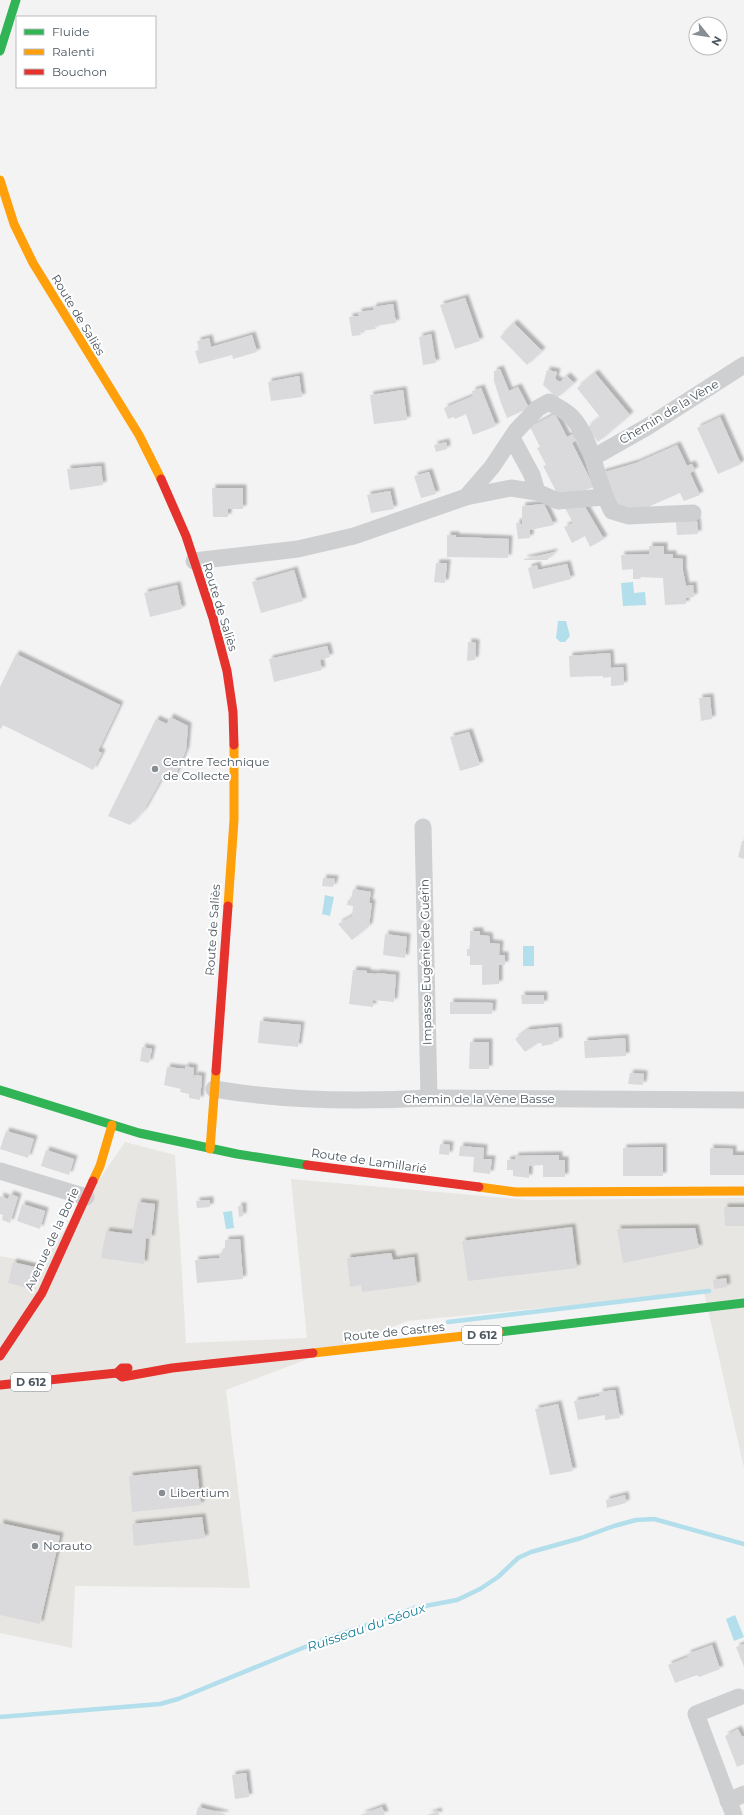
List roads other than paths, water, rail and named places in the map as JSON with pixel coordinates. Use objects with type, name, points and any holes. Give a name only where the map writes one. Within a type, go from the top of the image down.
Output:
[{"type":"main road","points":[[0,51],[16,0]]},
{"type":"main road","name":"Route de Saliès","points":[[0,180],[14,224],[33,263],[139,435],[169,495],[186,536],[213,618],[227,671],[233,720],[235,773],[234,820],[210,1149]]},
{"type":"main road","name":"Route de Lamillarié","points":[[0,1090],[138,1133],[210,1149],[325,1168],[516,1192],[744,1191]]},
{"type":"main road","name":"Avenue de la Borie","points":[[0,1356],[42,1293],[86,1197],[105,1151],[112,1125]]},
{"type":"main road","name":"Route de Castres","points":[[712,1306],[744,1299]]},
{"type":"main road","name":"Route de Castres","points":[[0,1385],[117,1373],[122,1376],[172,1368],[484,1334],[744,1303]]},
{"type":"main road","points":[[0,1394],[62,1378]]},
{"type":"street","name":"Chemin de la Vène","points":[[594,457],[648,427],[744,365]]},
{"type":"street","points":[[466,497],[492,467],[512,438],[538,408],[549,402],[563,410],[576,422],[594,457],[604,497],[612,510],[628,516],[694,513]]},
{"type":"street","points":[[512,438],[532,475],[537,492]]},
{"type":"street","points":[[194,561],[298,549],[354,536],[466,497],[511,488],[537,492],[558,501],[604,497]]},
{"type":"street","name":"Impasse Eugénie de Guérin","points":[[423,826],[429,1098]]},
{"type":"street","name":"Chemin de la Vène Basse","points":[[214,1089],[264,1096],[313,1099],[391,1100],[429,1098],[744,1100]]},
{"type":"street","points":[[0,1171],[86,1197]]},
{"type":"street","points":[[739,1697],[696,1714],[731,1808],[744,1794]]},
{"type":"water","points":[[633,582],[634,593],[645,592],[646,605],[623,606],[621,583]]},
{"type":"water","points":[[558,621],[566,621],[570,636],[565,642],[560,642],[556,638]]},
{"type":"water","points":[[325,895],[334,897],[330,916],[322,914]]},
{"type":"water","points":[[523,946],[534,946],[534,966],[523,966]]},
{"type":"water","points":[[232,1211],[234,1228],[226,1229],[223,1212]]},
{"type":"water","points":[[735,1615],[744,1637],[734,1641],[726,1619]]},
{"type":"waterway","points":[[448,1322],[709,1291]]},
{"type":"waterway","name":"Ruisseau du Séoux","points":[[0,1717],[160,1704],[178,1699],[322,1640],[414,1608],[457,1600],[480,1589],[498,1577],[518,1558],[531,1552],[636,1520],[654,1519],[744,1544]]},
{"type":"place","name":"Centre Technique de Collecte","points":[[155,769]]},
{"type":"place","name":"Libertium","points":[[162,1493]]},
{"type":"place","name":"Norauto","points":[[35,1546]]}]
